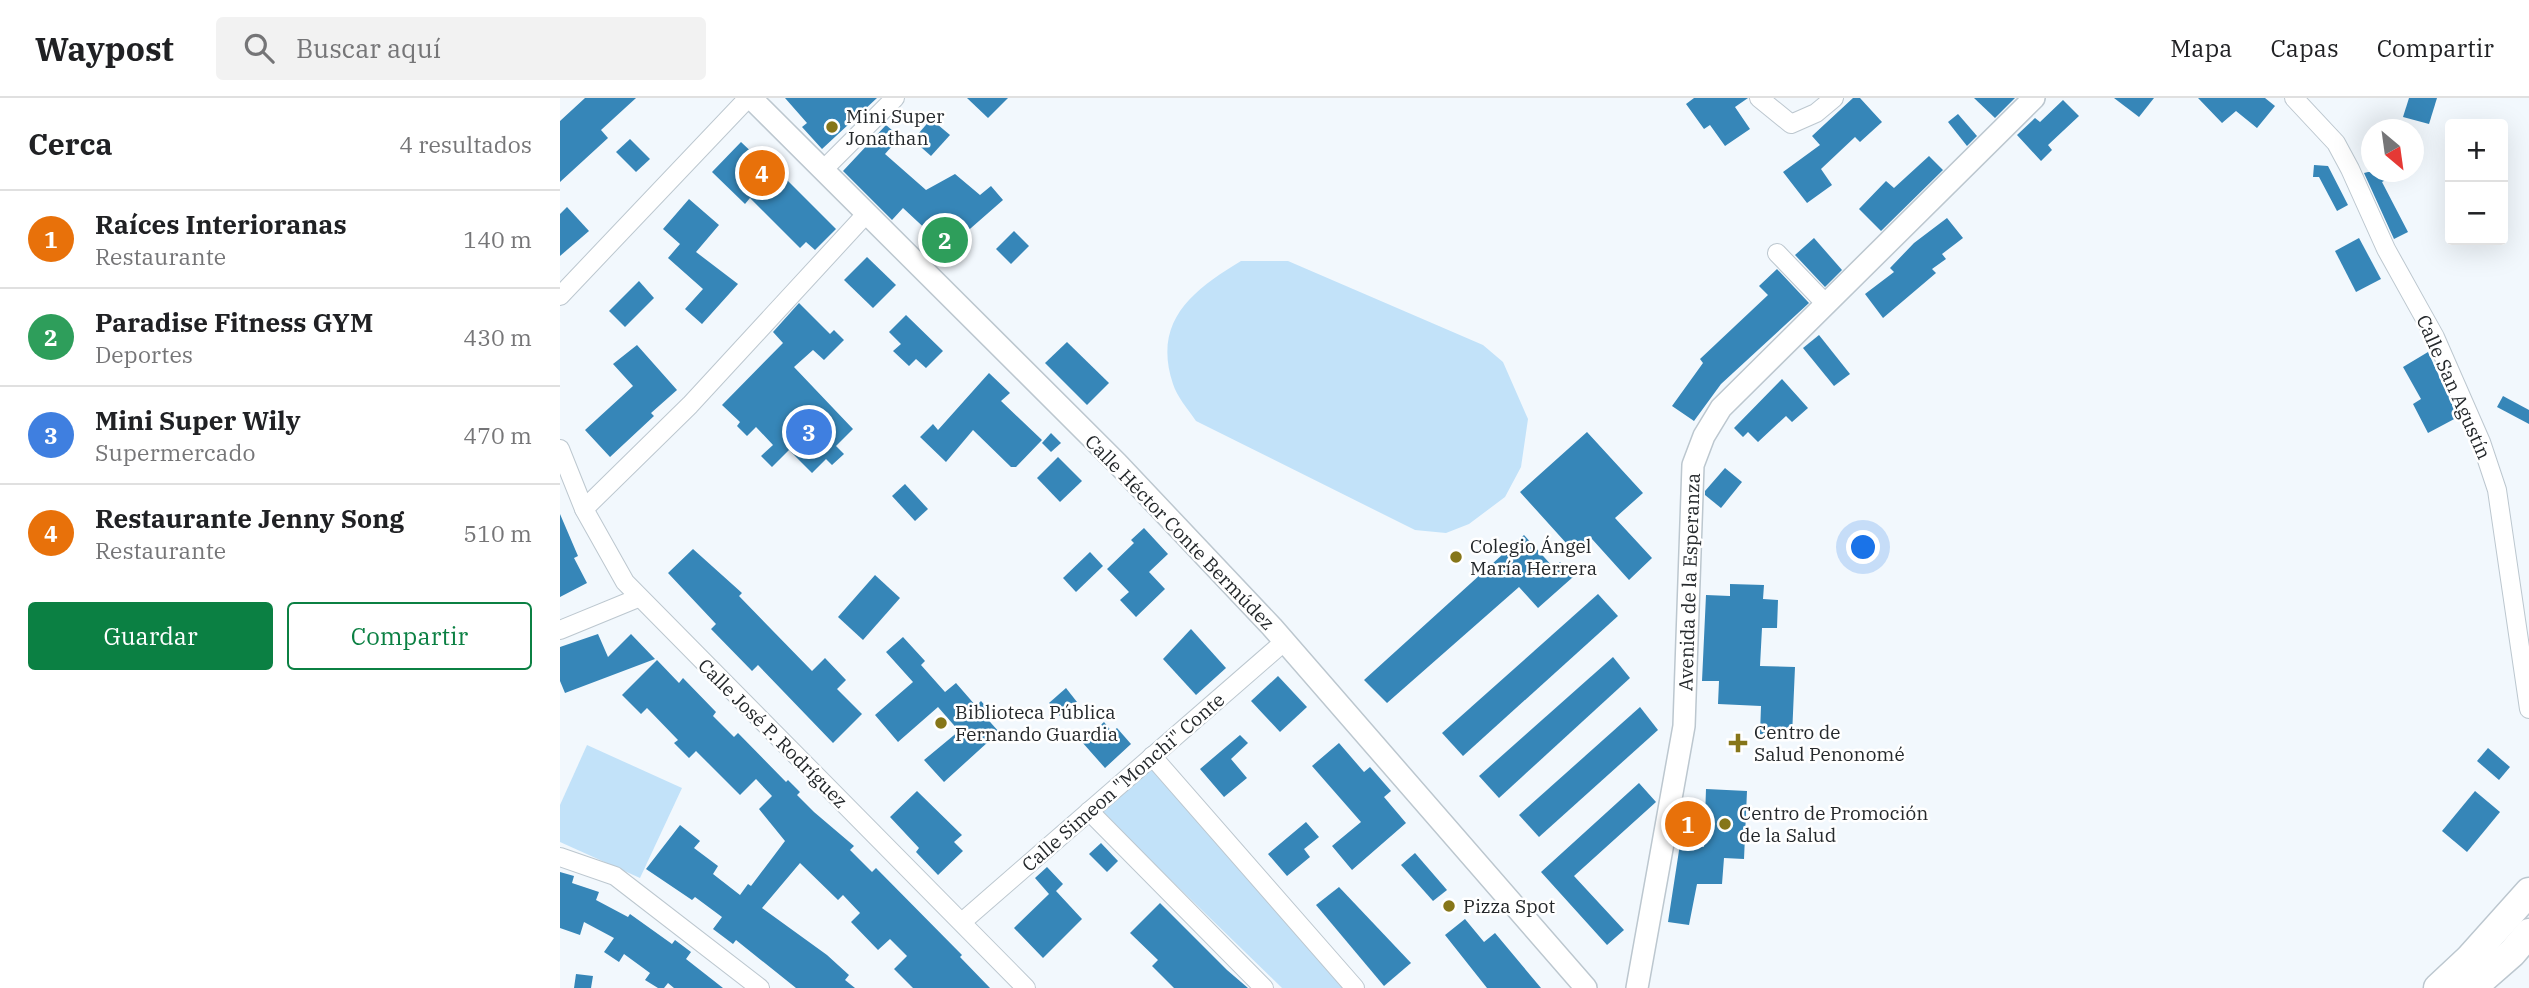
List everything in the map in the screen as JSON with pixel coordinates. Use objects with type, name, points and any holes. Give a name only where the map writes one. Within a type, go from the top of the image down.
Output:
[{"type":"highway","points":[[2438,988],[2469,959],[2529,892]]},
{"type":"highway","points":[[2472,988],[2512,953],[2529,933]]},
{"type":"street","name":"Calle Héctor Conte Bermúdez","points":[[750,98],[1117,463],[1284,641],[1586,988]]},
{"type":"street","points":[[560,296],[750,98]]},
{"type":"street","points":[[824,169],[895,98]]},
{"type":"street","points":[[1759,98],[1791,124],[1816,113],[1834,98]]},
{"type":"street","name":"Avenida de la Esperanza","points":[[1637,988],[1684,726],[1693,465],[1704,436],[1721,408],[2034,98]]},
{"type":"street","name":"Calle San Agustín","points":[[2294,98],[2336,144],[2350,169],[2386,249],[2435,337],[2481,442],[2497,490],[2529,709]]},
{"type":"street","points":[[584,509],[690,405],[867,213]]},
{"type":"street","points":[[1777,253],[1826,304]]},
{"type":"street","name":"Calle José P. Rodríguez","points":[[560,449],[584,509],[625,583],[1027,988]]},
{"type":"street","points":[[560,630],[638,598]]},
{"type":"street","name":"Calle Simeon \"Monchi\" Conte","points":[[962,922],[1284,641]]},
{"type":"street","points":[[1152,756],[1355,988]]},
{"type":"street","points":[[1089,811],[1265,988]]},
{"type":"street","points":[[560,857],[614,876],[761,988]]},
{"type":"shaded area","points":[[1241,261],[1288,261],[1483,345],[1503,362],[1528,419],[1521,467],[1505,497],[1469,524],[1446,533],[1415,530],[1196,421],[1173,384],[1168,362],[1168,342],[1181,310],[1193,296]]},
{"type":"shaded area","points":[[587,745],[682,788],[640,878],[560,842],[560,805]]},
{"type":"shaded area","points":[[1154,767],[1347,988],[1282,988],[1102,813]]},
{"type":"building","points":[[585,98],[636,98],[601,130],[608,138],[560,182],[560,121]]},
{"type":"building","points":[[785,98],[877,98],[822,149],[802,127],[807,123]]},
{"type":"building","points":[[967,98],[1008,98],[988,118]]},
{"type":"building","points":[[1694,98],[1748,98],[1735,107],[1750,129],[1725,146],[1710,125],[1704,129],[1686,104]]},
{"type":"building","points":[[1853,98],[1860,98],[1882,122],[1860,142],[1855,137],[1821,169],[1832,185],[1807,203],[1783,172],[1820,145],[1812,136]]},
{"type":"building","points":[[1974,98],[2015,98],[1995,118]]},
{"type":"building","points":[[2114,98],[2154,98],[2139,117]]},
{"type":"building","points":[[2198,98],[2265,98],[2275,106],[2257,128],[2236,111],[2222,123]]},
{"type":"building","points":[[2409,98],[2437,98],[2429,124],[2424,123],[2424,119],[2403,117]]},
{"type":"building","points":[[2063,100],[2079,116],[2048,145],[2052,150],[2041,161],[2017,135],[2035,118],[2040,122]]},
{"type":"building","points":[[1958,114],[1977,136],[1967,146],[1948,122]]},
{"type":"building","points":[[931,119],[950,135],[931,156],[913,140]]},
{"type":"building","points":[[886,125],[900,137],[885,154],[926,190],[955,174],[980,195],[991,186],[1003,200],[947,249],[903,208],[892,220],[843,171]]},
{"type":"building","points":[[630,139],[650,159],[636,172],[616,152]]},
{"type":"building","points":[[741,142],[779,178],[782,175],[836,229],[815,250],[806,242],[800,248],[750,198],[745,204],[712,172]]},
{"type":"building","points":[[1929,156],[1943,170],[1881,231],[1859,209],[1886,181],[1894,188]]},
{"type":"building","points":[[2314,165],[2328,166],[2348,205],[2337,211],[2319,177],[2313,177]]},
{"type":"building","points":[[2368,182],[2382,182],[2408,232],[2394,239]]},
{"type":"building","points":[[689,199],[719,225],[696,252],[738,284],[702,324],[685,309],[703,289],[668,258],[680,244],[663,229]]},
{"type":"building","points":[[567,207],[589,231],[560,256],[560,214]]},
{"type":"building","points":[[1947,218],[1963,238],[1942,254],[1946,259],[1932,269],[1936,273],[1883,318],[1865,294],[1894,272],[1890,268],[1914,243]]},
{"type":"building","points":[[1014,231],[1029,246],[1011,264],[996,249]]},
{"type":"building","points":[[1814,238],[1842,270],[1825,287],[1795,255]]},
{"type":"building","points":[[2359,238],[2381,279],[2356,292],[2335,251]]},
{"type":"building","points":[[867,257],[896,285],[873,308],[844,280]]},
{"type":"building","points":[[1777,269],[1809,303],[1721,384],[1694,421],[1672,406],[1703,363],[1700,359],[1768,295],[1759,286]]},
{"type":"building","points":[[639,281],[654,298],[625,327],[609,311]]},
{"type":"building","points":[[799,303],[830,334],[834,330],[844,340],[824,360],[813,350],[794,367],[853,429],[836,446],[844,454],[832,465],[826,459],[812,473],[789,450],[772,467],[761,456],[773,445],[756,427],[747,436],[737,426],[740,422],[722,405],[783,343],[773,332]]},
{"type":"building","points":[[906,315],[943,351],[926,368],[916,359],[909,366],[893,351],[901,344],[889,332]]},
{"type":"building","points":[[1819,335],[1850,374],[1834,386],[1803,348]]},
{"type":"building","points":[[1067,342],[1109,383],[1087,405],[1045,363]]},
{"type":"building","points":[[637,345],[677,390],[651,413],[654,416],[610,457],[585,430],[633,386],[613,364]]},
{"type":"building","points":[[2428,352],[2458,417],[2428,433],[2413,404],[2421,399],[2403,367]]},
{"type":"building","points":[[989,373],[1010,393],[1001,401],[1042,440],[1016,467],[1011,467],[973,430],[946,462],[920,437],[933,424],[938,430]]},
{"type":"building","points":[[1782,379],[1808,408],[1792,422],[1786,416],[1758,442],[1748,432],[1743,437],[1734,428]]},
{"type":"building","points":[[2503,396],[2529,410],[2529,424],[2497,407]]},
{"type":"building","points":[[1587,432],[1643,493],[1615,518],[1652,558],[1629,580],[1592,539],[1576,554],[1520,492]]},
{"type":"building","points":[[1051,433],[1061,443],[1051,452],[1042,443]]},
{"type":"building","points":[[1058,457],[1082,481],[1060,502],[1037,478]]},
{"type":"building","points":[[1725,468],[1742,482],[1721,508],[1705,495],[1705,491]]},
{"type":"building","points":[[905,484],[928,509],[915,521],[892,496]]},
{"type":"building","points":[[560,514],[578,556],[574,558],[587,583],[560,597]]},
{"type":"building","points":[[1144,528],[1168,554],[1149,572],[1165,589],[1136,617],[1120,600],[1129,592],[1107,569],[1134,543],[1131,540]]},
{"type":"building","points":[[1524,535],[1554,568],[1560,562],[1573,577],[1538,608],[1519,587],[1387,703],[1364,680]]},
{"type":"building","points":[[693,549],[742,593],[739,596],[812,671],[825,658],[846,680],[837,689],[862,714],[833,743],[758,665],[752,671],[711,629],[716,624],[668,573]]},
{"type":"building","points":[[1090,552],[1103,566],[1076,592],[1063,578]]},
{"type":"building","points":[[875,575],[900,598],[863,640],[838,617]]},
{"type":"building","points":[[1730,584],[1764,585],[1763,599],[1778,600],[1777,628],[1762,628],[1760,666],[1795,667],[1792,736],[1760,734],[1761,706],[1718,704],[1719,681],[1702,681],[1706,595],[1730,596]]},
{"type":"building","points":[[1598,594],[1618,616],[1463,756],[1442,733]]},
{"type":"building","points":[[1191,629],[1226,668],[1196,695],[1163,659]]},
{"type":"building","points":[[598,634],[608,657],[631,634],[655,659],[565,693],[560,681],[560,647]]},
{"type":"building","points":[[903,637],[925,661],[921,665],[945,692],[956,683],[976,706],[981,701],[989,710],[983,714],[999,732],[944,782],[924,760],[959,731],[938,707],[898,742],[875,715],[913,682],[886,652]]},
{"type":"building","points":[[1613,657],[1630,678],[1499,798],[1479,776]]},
{"type":"building","points":[[657,660],[679,683],[683,678],[716,712],[713,716],[734,737],[738,733],[786,782],[788,780],[800,792],[797,795],[814,812],[854,846],[850,850],[872,872],[876,868],[962,955],[960,957],[990,988],[913,988],[894,969],[907,956],[890,939],[878,950],[851,922],[860,913],[843,895],[838,900],[800,863],[762,908],[827,955],[849,975],[845,980],[855,988],[796,988],[736,940],[733,944],[713,929],[722,917],[695,897],[692,900],[646,869],[680,825],[700,841],[694,848],[718,866],[713,874],[740,895],[748,884],[751,886],[785,841],[759,809],[772,796],[756,779],[740,795],[696,751],[689,758],[674,743],[678,740],[647,708],[641,714],[622,695]]},
{"type":"building","points":[[1278,676],[1307,707],[1280,732],[1251,701]]},
{"type":"building","points":[[1066,688],[1077,702],[1060,716],[1049,703]]},
{"type":"building","points":[[1640,707],[1658,730],[1539,837],[1519,815]]},
{"type":"building","points":[[1104,722],[1112,732],[1117,728],[1131,744],[1105,768],[1082,742]]},
{"type":"building","points":[[1240,735],[1248,743],[1231,759],[1247,778],[1224,797],[1200,769]]},
{"type":"building","points":[[1339,743],[1364,772],[1370,767],[1391,791],[1384,797],[1406,823],[1352,870],[1332,846],[1361,822],[1312,766]]},
{"type":"building","points":[[2488,748],[2510,767],[2499,780],[2477,761]]},
{"type":"building","points":[[1639,783],[1656,802],[1574,876],[1624,930],[1607,945],[1541,872]]},
{"type":"building","name":"Centro de Promoción de la Salud","points":[[1706,789],[1747,791],[1744,859],[1724,858],[1722,884],[1697,884],[1689,925],[1668,922],[1680,844],[1704,847]]},
{"type":"building","points":[[917,791],[962,835],[954,842],[963,851],[938,875],[916,852],[919,848],[890,817]]},
{"type":"building","points":[[2475,791],[2500,812],[2467,852],[2442,831]]},
{"type":"building","points":[[1306,822],[1319,837],[1304,849],[1310,857],[1287,876],[1268,854]]},
{"type":"building","points":[[1101,843],[1118,861],[1107,872],[1089,854]]},
{"type":"building","points":[[1415,853],[1447,890],[1433,901],[1401,865]]},
{"type":"building","points":[[1047,867],[1063,884],[1056,891],[1082,919],[1043,958],[1014,928],[1049,894],[1035,878]]},
{"type":"building","points":[[560,872],[574,876],[572,883],[599,892],[596,900],[628,917],[630,914],[672,944],[675,940],[691,952],[686,959],[723,988],[674,988],[668,983],[664,988],[658,988],[645,980],[650,973],[624,954],[619,962],[604,952],[614,938],[584,922],[580,935],[560,928]]},
{"type":"building","points":[[1339,887],[1411,963],[1384,986],[1316,905]]},
{"type":"building","points":[[1160,903],[1248,988],[1174,988],[1152,966],[1158,960],[1130,933]]},
{"type":"building","points":[[1465,919],[1484,942],[1495,933],[1541,988],[1487,988],[1445,935]]},
{"type":"building","points":[[576,974],[593,976],[591,988],[574,988]]},
{"type":"place","name":"Mini Super Jonathan","points":[[832,127]]},
{"type":"place","name":"Restaurante Jenny Song","points":[[762,173]]},
{"type":"place","name":"Paradise Fitness GYM","points":[[945,240]]},
{"type":"place","name":"Mini Super Wily","points":[[809,432]]},
{"type":"place","name":"Colegio Ángel María Herrera","points":[[1456,557]]},
{"type":"place","name":"Biblioteca Pública Fernando Guardia","points":[[941,723]]},
{"type":"place","name":"Centro de Salud Penonomé","points":[[1738,743]]},
{"type":"place","name":"Raíces Interioranas","points":[[1688,824]]},
{"type":"place","name":"Centro de Promoción de la Salud","points":[[1725,824]]},
{"type":"place","name":"Pizza Spot","points":[[1449,906]]}]
